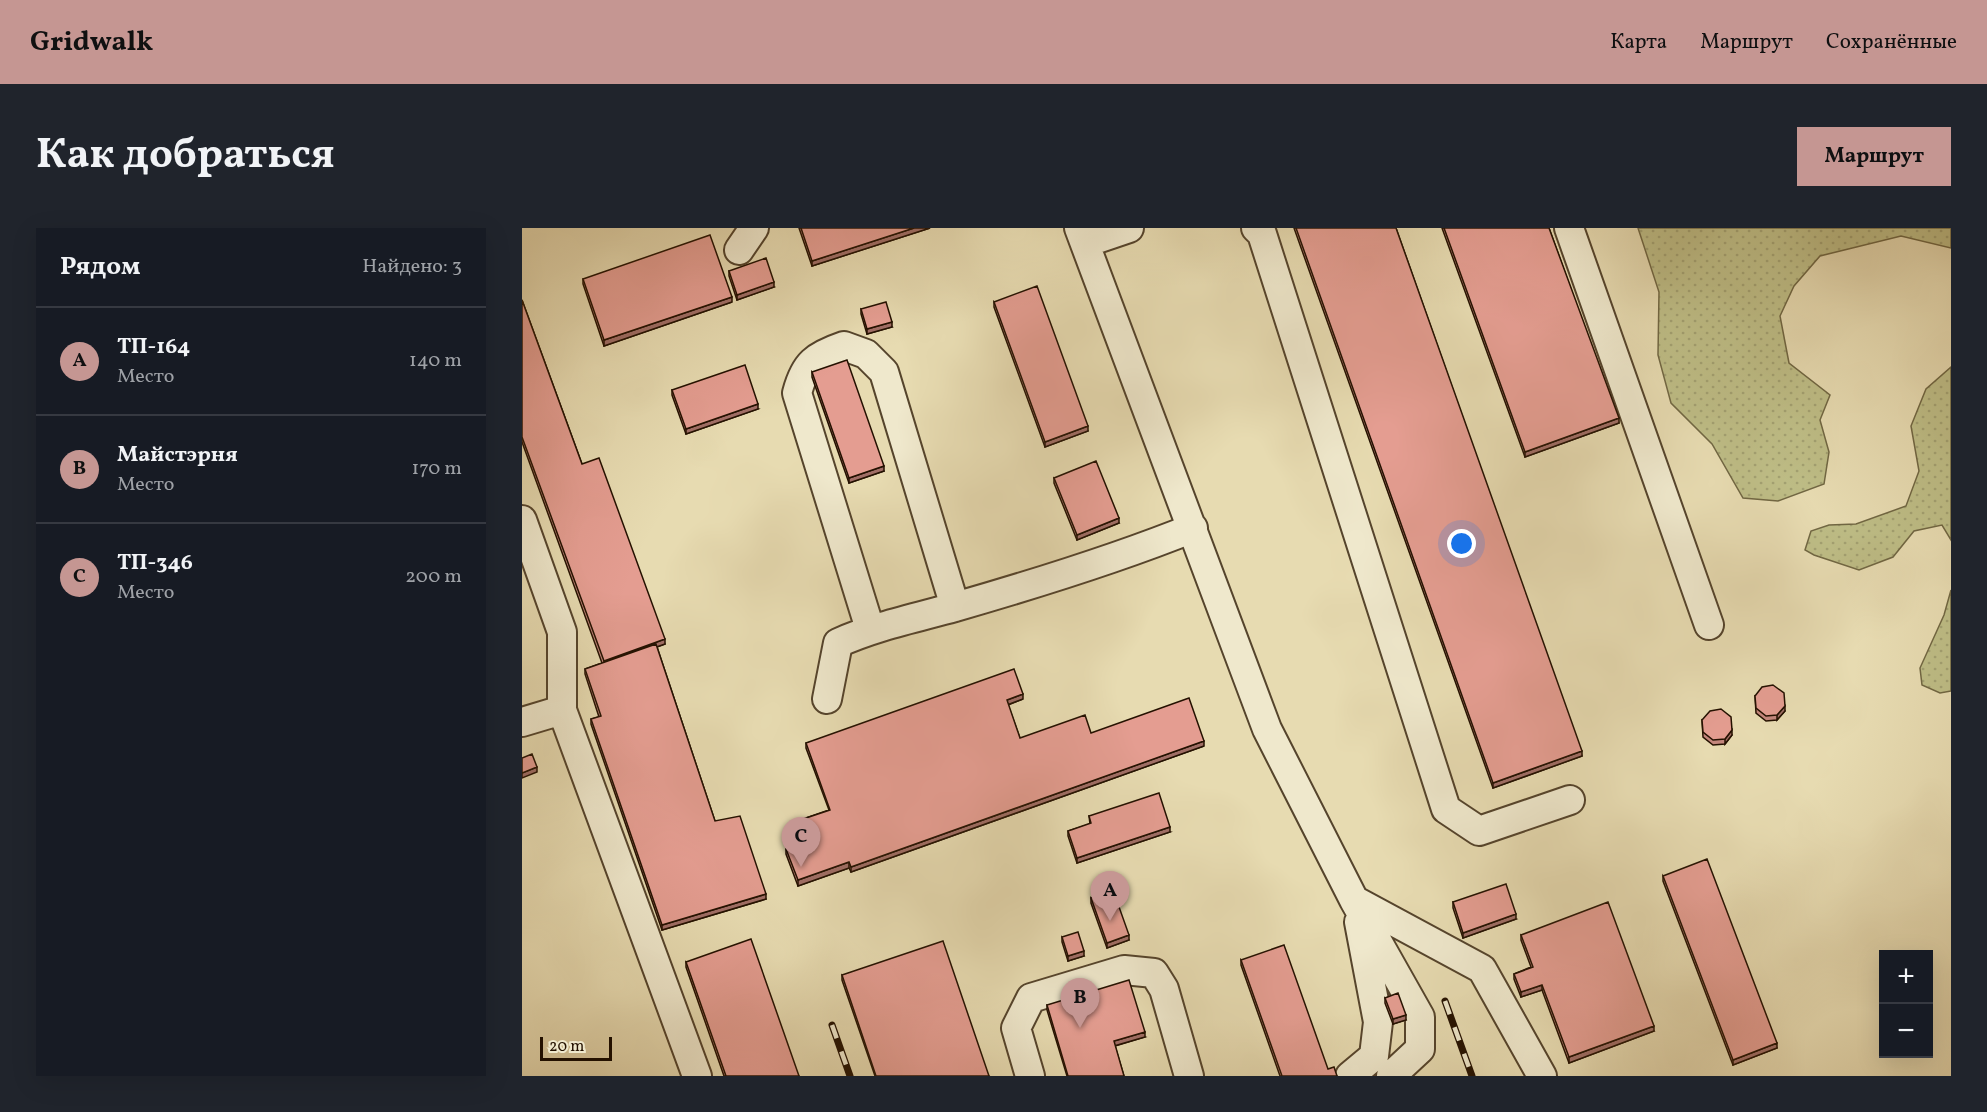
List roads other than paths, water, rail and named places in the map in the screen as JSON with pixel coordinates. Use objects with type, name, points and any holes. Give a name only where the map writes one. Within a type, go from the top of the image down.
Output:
[{"type":"lane","points":[[1129,228],[1082,236],[1267,729],[1354,900],[1420,1017],[1420,1049],[1410,1076]]},
{"type":"lane","points":[[1256,228],[1262,234],[1446,809],[1479,831],[1570,800]]},
{"type":"lane","points":[[1569,228],[1709,625]]},
{"type":"lane","points":[[870,629],[797,393],[802,373],[821,354],[844,345],[866,354],[885,372],[955,607]]},
{"type":"lane","points":[[522,520],[562,632],[562,710],[697,1076]]},
{"type":"lane","points":[[827,699],[838,643],[870,629],[955,607],[1155,544],[1193,528]]},
{"type":"lane","points":[[522,722],[562,710]]},
{"type":"lane","points":[[1350,1076],[1374,1056],[1378,1022],[1354,900]]},
{"type":"lane","points":[[1354,900],[1482,969],[1542,1076]]},
{"type":"lane","points":[[1030,1076],[1016,1028],[1031,998],[1124,970],[1154,973],[1164,989],[1190,1076]]},
{"type":"lane","points":[[1391,1076],[1420,1049]]},
{"type":"railway","points":[[1445,1001],[1472,1076]]},
{"type":"railway","points":[[832,1025],[850,1076]]},
{"type":"place","name":"ТП-346","points":[[801,867]]},
{"type":"place","name":"ТП-164","points":[[1110,921]]},
{"type":"place","name":"Майстэрня","points":[[1080,1028]]}]
